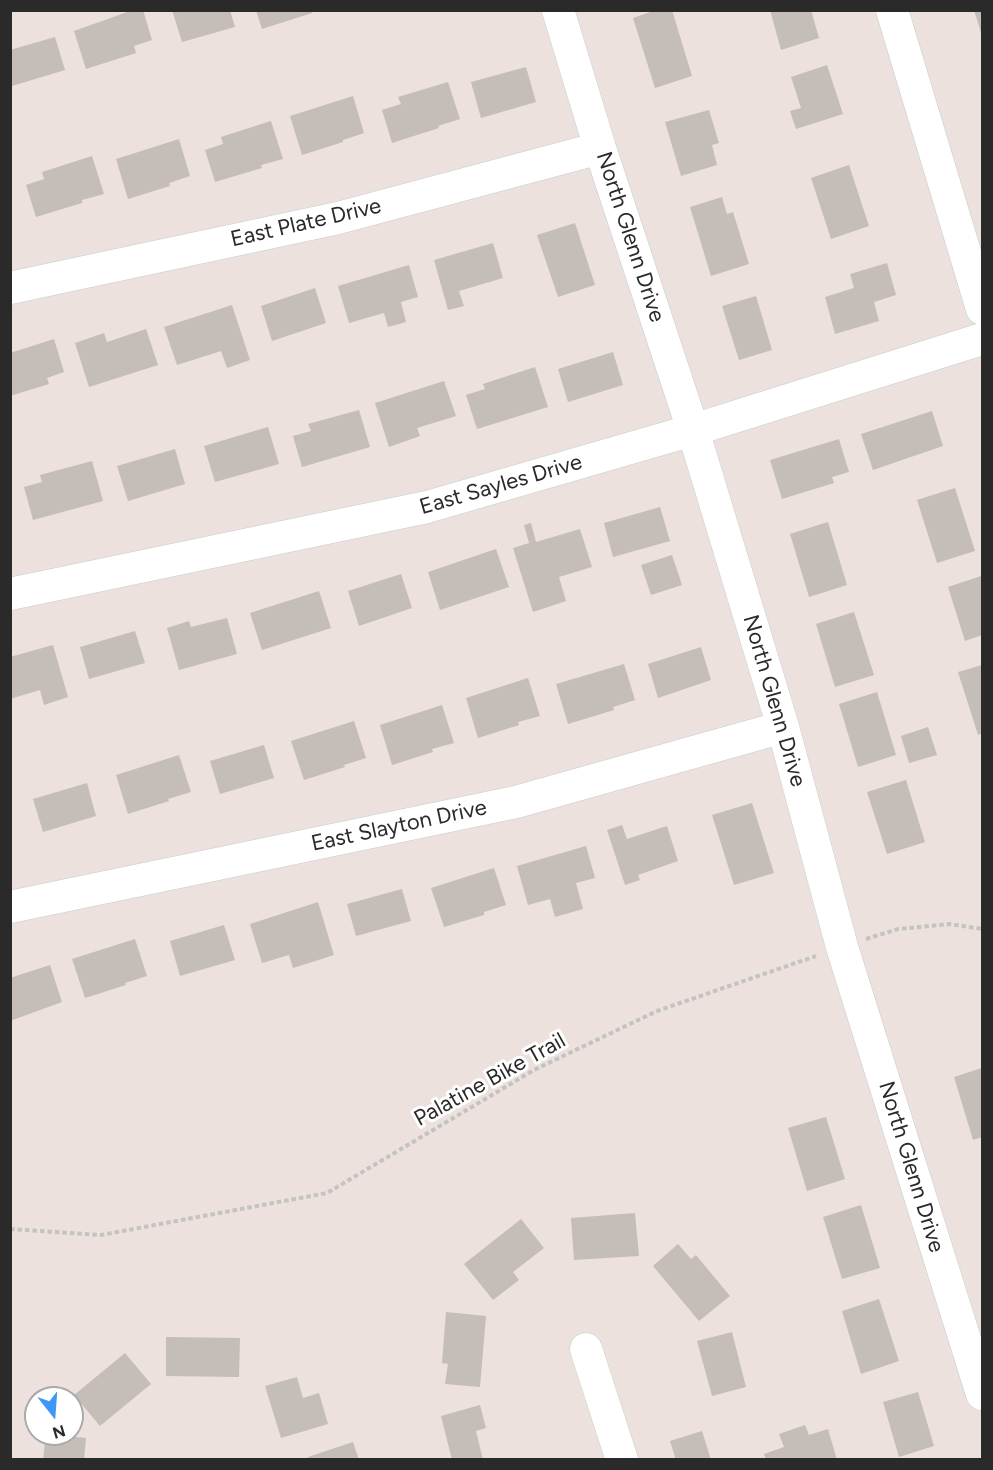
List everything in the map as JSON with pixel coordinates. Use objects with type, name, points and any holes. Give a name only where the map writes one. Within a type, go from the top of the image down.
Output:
[{"type":"street","name":"North Glenn Drive","points":[[558,10],[600,148],[693,430],[783,727],[842,946],[982,1394]]},
{"type":"street","points":[[892,10],[982,309]]},
{"type":"street","name":"East Plate Drive","points":[[10,288],[338,218],[600,148]]},
{"type":"street","name":"East Sayles Drive","points":[[10,594],[427,507],[693,430],[982,339]]},
{"type":"street","name":"East Slayton Drive","points":[[10,908],[516,802],[783,727]]},
{"type":"street","points":[[586,1348],[622,1460]]},
{"type":"path","name":"Palatine Bike Trail","points":[[10,1229],[101,1235],[327,1193],[534,1070],[657,1011],[842,946],[898,929],[951,924],[982,929]]},
{"type":"building","points":[[133,10],[143,10],[152,40],[134,46],[136,53],[86,69],[74,31]]},
{"type":"building","points":[[172,10],[230,10],[235,27],[182,42]]},
{"type":"building","points":[[256,10],[311,10],[312,13],[262,29]]},
{"type":"building","points":[[656,10],[672,10],[692,76],[655,88],[633,18]]},
{"type":"building","points":[[770,10],[811,10],[819,38],[781,50]]},
{"type":"building","points":[[974,10],[982,10],[982,36]]},
{"type":"building","points":[[55,37],[65,70],[12,86],[10,50]]},
{"type":"building","points":[[827,65],[843,114],[796,129],[790,111],[801,108],[791,77]]},
{"type":"building","points":[[526,67],[536,102],[481,118],[471,82]]},
{"type":"building","points":[[448,82],[460,119],[392,143],[382,110],[401,104],[398,97]]},
{"type":"building","points":[[353,96],[364,133],[302,155],[290,116]]},
{"type":"building","points":[[709,110],[719,143],[712,145],[717,165],[681,176],[665,122]]},
{"type":"building","points":[[271,121],[283,159],[215,182],[205,150],[223,144],[221,137]]},
{"type":"building","points":[[179,139],[190,176],[169,183],[170,186],[128,199],[116,159]]},
{"type":"building","points":[[92,156],[104,194],[36,217],[26,185],[44,179],[42,172]]},
{"type":"building","points":[[849,165],[869,226],[831,239],[811,178]]},
{"type":"building","points":[[722,197],[727,214],[733,212],[749,264],[711,276],[690,207]]},
{"type":"building","points":[[575,223],[595,285],[558,297],[537,235]]},
{"type":"building","points":[[493,243],[503,278],[459,291],[464,306],[448,310],[434,260]]},
{"type":"building","points":[[887,263],[896,295],[874,302],[879,321],[835,334],[825,297],[854,288],[850,274]]},
{"type":"building","points":[[409,265],[418,297],[401,302],[406,322],[388,327],[384,313],[349,323],[338,286]]},
{"type":"building","points":[[315,288],[326,323],[272,341],[261,306]]},
{"type":"building","points":[[756,296],[772,350],[739,360],[722,306]]},
{"type":"building","points":[[232,305],[250,360],[227,368],[221,351],[177,365],[164,327]]},
{"type":"building","points":[[146,329],[158,365],[89,387],[75,343],[104,333],[107,342]]},
{"type":"building","points":[[54,339],[64,372],[47,378],[49,384],[10,396],[10,353]]},
{"type":"building","points":[[613,352],[623,385],[568,402],[558,369]]},
{"type":"building","points":[[535,367],[548,407],[477,429],[466,395],[485,389],[483,384]]},
{"type":"building","points":[[444,381],[456,416],[417,428],[420,436],[389,447],[375,403]]},
{"type":"building","points":[[359,410],[370,447],[302,467],[293,436],[311,431],[308,424]]},
{"type":"building","points":[[932,411],[943,446],[873,470],[861,434]]},
{"type":"building","points":[[268,427],[279,464],[215,482],[204,446]]},
{"type":"building","points":[[839,439],[849,472],[832,477],[834,483],[782,499],[770,460]]},
{"type":"building","points":[[175,449],[185,484],[128,501],[117,466]]},
{"type":"building","points":[[92,461],[103,501],[33,520],[24,487],[42,482],[40,475]]},
{"type":"building","points":[[955,488],[975,551],[937,563],[917,500]]},
{"type":"building","points":[[660,507],[670,541],[613,557],[604,523]]},
{"type":"building","points":[[828,522],[847,585],[809,597],[790,534]]},
{"type":"building","points":[[531,523],[536,542],[580,529],[592,567],[559,577],[566,601],[533,612],[513,548],[529,543],[524,525]]},
{"type":"building","points":[[496,549],[509,587],[440,610],[428,572]]},
{"type":"building","points":[[672,555],[682,585],[651,595],[641,565]]},
{"type":"building","points":[[401,574],[412,608],[359,626],[348,591]]},
{"type":"building","points":[[981,576],[982,635],[965,641],[948,587]]},
{"type":"building","points":[[319,591],[331,628],[262,650],[250,613]]},
{"type":"building","points":[[854,612],[874,675],[835,687],[816,624]]},
{"type":"building","points":[[227,618],[237,654],[179,670],[167,628],[189,621],[191,627]]},
{"type":"building","points":[[135,631],[145,663],[89,679],[80,647]]},
{"type":"building","points":[[53,645],[68,697],[44,705],[40,690],[10,699],[10,657]]},
{"type":"building","points":[[701,647],[711,680],[658,698],[648,664]]},
{"type":"building","points":[[624,664],[635,700],[613,707],[614,710],[568,724],[556,684]]},
{"type":"building","points":[[982,665],[982,733],[978,735],[958,672]]},
{"type":"building","points":[[528,678],[540,716],[478,738],[466,698]]},
{"type":"building","points":[[877,692],[896,755],[858,767],[839,704]]},
{"type":"building","points":[[442,705],[454,743],[392,765],[380,725]]},
{"type":"building","points":[[354,721],[366,758],[304,780],[291,741]]},
{"type":"building","points":[[928,727],[937,755],[909,763],[901,736]]},
{"type":"building","points":[[264,745],[274,778],[220,794],[210,761]]},
{"type":"building","points":[[179,755],[191,792],[128,814],[116,775]]},
{"type":"building","points":[[906,780],[925,842],[887,854],[867,792]]},
{"type":"building","points":[[87,783],[96,816],[43,832],[33,799]]},
{"type":"building","points":[[752,803],[774,873],[734,885],[712,815]]},
{"type":"building","points":[[622,825],[627,839],[667,826],[678,861],[638,875],[640,880],[625,885],[607,830]]},
{"type":"building","points":[[586,846],[595,878],[576,883],[583,909],[555,917],[550,899],[528,905],[517,866]]},
{"type":"building","points":[[494,868],[506,905],[484,912],[484,915],[444,927],[431,888]]},
{"type":"building","points":[[402,889],[411,921],[356,936],[347,904]]},
{"type":"building","points":[[318,902],[334,955],[293,968],[289,955],[262,963],[250,924]]},
{"type":"building","points":[[224,925],[235,960],[180,976],[170,941]]},
{"type":"building","points":[[135,939],[147,976],[85,998],[72,959]]},
{"type":"building","points":[[50,965],[62,1002],[10,1021],[10,978]]},
{"type":"building","points":[[982,1068],[982,1137],[973,1140],[954,1077]]},
{"type":"building","points":[[826,1117],[845,1179],[807,1191],[788,1128]]},
{"type":"building","points":[[861,1205],[880,1268],[842,1279],[823,1217]]},
{"type":"building","points":[[635,1213],[639,1256],[574,1260],[571,1218]]},
{"type":"building","points":[[521,1219],[544,1248],[513,1272],[519,1280],[493,1300],[464,1264]]},
{"type":"building","points":[[678,1244],[691,1259],[696,1255],[730,1296],[699,1321],[653,1266]]},
{"type":"building","points":[[879,1299],[899,1361],[861,1374],[842,1311]]},
{"type":"building","points":[[446,1312],[486,1316],[480,1387],[445,1384],[448,1364],[442,1363]]},
{"type":"building","points":[[732,1332],[746,1387],[712,1396],[697,1341]]},
{"type":"building","points":[[166,1337],[240,1338],[239,1377],[166,1376]]},
{"type":"building","points":[[125,1353],[151,1384],[100,1426],[84,1407],[84,1387]]},
{"type":"building","points":[[297,1377],[303,1398],[319,1393],[328,1424],[281,1438],[265,1386]]},
{"type":"building","points":[[918,1392],[934,1446],[899,1457],[883,1402]]},
{"type":"building","points":[[480,1405],[486,1428],[476,1431],[483,1460],[452,1460],[441,1416]]},
{"type":"building","points":[[805,1425],[809,1435],[828,1429],[837,1460],[766,1460],[764,1454],[784,1447],[779,1434]]},
{"type":"building","points":[[702,1431],[711,1460],[676,1460],[670,1441]]},
{"type":"building","points":[[84,1438],[86,1438],[84,1460],[43,1460],[45,1446],[84,1446]]},
{"type":"building","points":[[353,1442],[359,1460],[309,1460],[308,1457]]}]
